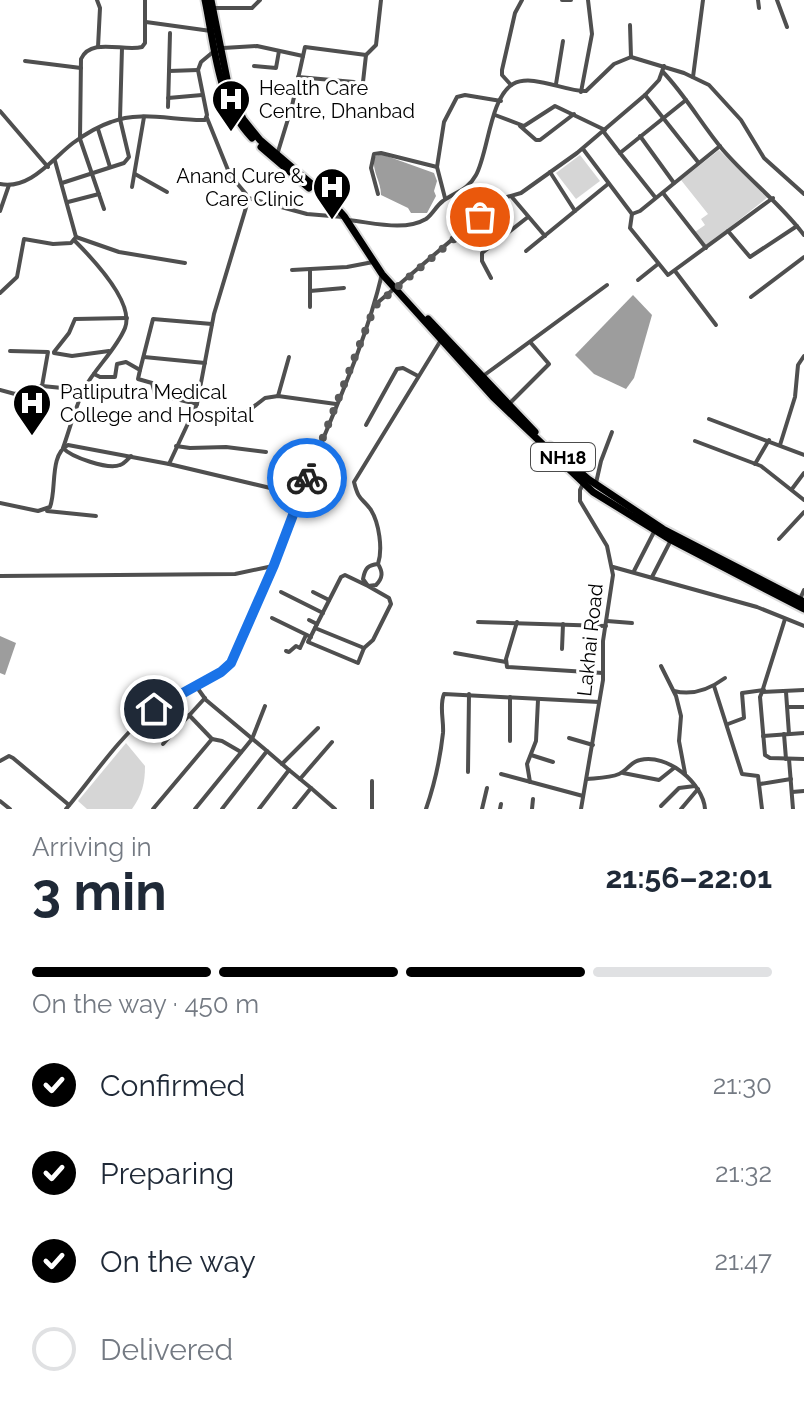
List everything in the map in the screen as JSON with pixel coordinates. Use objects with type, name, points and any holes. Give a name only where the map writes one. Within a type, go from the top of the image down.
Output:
[{"type":"highway","name":"NH18","points":[[210,3],[211,31],[217,50],[238,110],[251,131],[346,218],[396,287],[441,340],[488,388],[586,481],[663,529],[802,601]]},
{"type":"highway","name":"NH18","points":[[210,3],[217,50]]},
{"type":"highway","name":"NH18","points":[[368,252],[382,274],[488,388],[586,481],[671,540],[804,609]]},
{"type":"street","points":[[104,209],[80,139],[81,68],[84,53],[98,47],[142,47],[145,0]]},
{"type":"street","points":[[210,3],[252,8],[260,0]]},
{"type":"street","points":[[362,91],[366,55],[376,45],[381,0]]},
{"type":"street","points":[[511,85],[502,75],[502,70],[515,13],[522,0]]},
{"type":"street","points":[[562,0],[571,0]]},
{"type":"street","points":[[581,92],[592,34],[588,0]]},
{"type":"street","points":[[693,77],[703,0]]},
{"type":"street","points":[[758,0],[759,8]]},
{"type":"street","points":[[777,0],[787,27]]},
{"type":"street","points":[[98,47],[99,1]]},
{"type":"street","points":[[146,22],[211,31]]},
{"type":"street","points":[[630,25],[631,57]]},
{"type":"street","points":[[168,107],[170,33]]},
{"type":"street","points":[[556,84],[563,41]]},
{"type":"street","points":[[303,56],[257,46],[217,50],[201,62],[198,70],[207,118],[230,175],[248,198],[307,214],[400,225],[417,223],[430,217],[445,198],[463,190],[477,174],[495,115],[511,85],[520,82],[556,84],[581,92],[590,89],[614,64],[631,57],[693,77],[712,88],[741,120],[764,158],[804,194]]},
{"type":"street","points":[[276,157],[305,47],[366,55]]},
{"type":"street","points":[[62,183],[124,163],[129,157],[120,119],[122,48]]},
{"type":"street","points":[[254,66],[276,68],[279,51]]},
{"type":"street","points":[[25,61],[81,68]]},
{"type":"street","points":[[375,306],[500,199],[521,193],[582,149],[645,95],[659,80],[663,69]]},
{"type":"street","points":[[663,69],[720,146],[773,198],[804,235]]},
{"type":"street","points":[[169,71],[198,70]]},
{"type":"street","points":[[298,77],[354,82]]},
{"type":"street","points":[[168,98],[202,95]]},
{"type":"street","points":[[445,198],[437,167],[444,122],[457,97],[465,95],[501,101]]},
{"type":"street","points":[[645,95],[699,163]]},
{"type":"street","points":[[620,153],[686,100]]},
{"type":"street","points":[[520,126],[555,106],[574,114],[604,130],[655,198]]},
{"type":"street","points":[[0,111],[48,167]]},
{"type":"street","points":[[495,115],[520,126],[540,140],[574,114]]},
{"type":"street","points":[[132,187],[144,117]]},
{"type":"street","points":[[0,184],[20,183],[48,167],[80,139],[120,119],[207,118]]},
{"type":"street","points":[[98,129],[110,167]]},
{"type":"street","points":[[640,136],[674,183]]},
{"type":"street","points":[[632,214],[640,211],[720,146]]},
{"type":"street","points":[[582,149],[632,214],[630,228],[666,274],[675,271],[773,198]]},
{"type":"street","points":[[378,194],[371,168],[374,154],[437,167]]},
{"type":"street","points":[[45,511],[53,500],[57,457],[84,390],[124,331],[127,318],[100,265],[75,239],[68,202],[55,161]]},
{"type":"street","points":[[550,172],[575,211]]},
{"type":"street","points":[[135,174],[167,192]]},
{"type":"street","points":[[526,251],[608,184]]},
{"type":"street","points":[[0,211],[9,185]]},
{"type":"street","points":[[662,192],[706,248]]},
{"type":"street","points":[[68,202],[99,194]]},
{"type":"street","points":[[511,196],[545,236]]},
{"type":"street","points":[[169,464],[196,407],[212,324],[248,198]]},
{"type":"street","points":[[491,278],[482,261],[482,253],[528,217]]},
{"type":"street","points":[[728,231],[750,257],[797,226]]},
{"type":"street","points":[[0,293],[17,277],[24,239],[53,244],[75,239],[113,250],[185,263]]},
{"type":"street","points":[[751,297],[804,257]]},
{"type":"street","points":[[292,270],[347,267],[373,262]]},
{"type":"street","points":[[638,280],[658,264]]},
{"type":"street","points":[[310,269],[310,307]]},
{"type":"street","points":[[675,271],[716,325]]},
{"type":"street","points":[[0,761],[9,756],[13,758],[67,807],[143,718],[231,663],[274,565],[375,306],[382,274]]},
{"type":"street","points":[[481,377],[607,285]]},
{"type":"street","points":[[310,291],[344,288]]},
{"type":"street","points":[[42,386],[51,352],[69,333],[75,319],[127,318]]},
{"type":"street","points":[[212,324],[153,319],[138,379],[152,383],[155,394],[196,407],[207,415],[248,411],[265,398],[278,396],[336,404]]},
{"type":"street","points":[[368,586],[376,585],[381,580],[382,572],[378,564],[381,555],[376,525],[370,510],[360,500],[354,482],[441,340]]},
{"type":"street","points":[[508,404],[549,364],[531,342]]},
{"type":"street","points":[[10,351],[72,356],[109,351]]},
{"type":"street","points":[[780,445],[795,397],[798,365],[804,356]]},
{"type":"street","points":[[144,357],[205,363]]},
{"type":"street","points":[[278,396],[289,357]]},
{"type":"street","points":[[94,374],[115,377],[117,364],[126,362],[140,370]]},
{"type":"street","points":[[366,425],[397,369],[403,368],[418,376]]},
{"type":"street","points":[[0,390],[15,394],[42,386],[84,390]]},
{"type":"street","points":[[709,419],[804,454]]},
{"type":"street","points":[[596,485],[612,432]]},
{"type":"street","points":[[755,464],[769,440]]},
{"type":"street","points":[[695,441],[772,473],[804,500]]},
{"type":"street","points":[[63,448],[75,445],[131,456],[300,495]]},
{"type":"street","points":[[176,446],[199,449],[218,446],[266,452]]},
{"type":"street","points":[[63,448],[76,458],[113,466],[123,464],[131,456]]},
{"type":"street","points":[[792,489],[804,473]]},
{"type":"street","name":"Lakhai Road","points":[[581,809],[603,673],[613,567],[607,546],[580,501],[580,490],[586,481]]},
{"type":"street","points":[[0,503],[96,516]]},
{"type":"street","points":[[779,539],[804,512]]},
{"type":"street","points":[[633,572],[655,530]]},
{"type":"street","points":[[652,577],[671,540]]},
{"type":"street","points":[[368,586],[363,579],[365,569],[378,564]]},
{"type":"street","points":[[0,576],[235,574],[274,565]]},
{"type":"street","points":[[613,567],[757,607],[804,626]]},
{"type":"street","points":[[286,651],[296,646],[300,648],[309,636],[343,575],[389,598],[391,604],[358,663],[308,642],[309,636]]},
{"type":"street","points":[[802,601],[804,590]]},
{"type":"street","points":[[281,592],[323,613]]},
{"type":"street","points":[[313,592],[329,600]]},
{"type":"street","points":[[272,618],[309,636]]},
{"type":"street","points":[[785,619],[760,697],[762,736],[766,757],[804,759]]},
{"type":"street","points":[[309,620],[364,648]]},
{"type":"street","points":[[478,622],[632,623]]},
{"type":"street","points":[[517,622],[506,662],[510,669],[603,673]]},
{"type":"street","points":[[562,649],[563,624]]},
{"type":"street","points":[[455,653],[506,662]]},
{"type":"street","points":[[661,666],[674,691],[681,716],[679,741],[686,776]]},
{"type":"street","points":[[674,691],[690,693],[714,686],[725,678]]},
{"type":"street","points":[[196,686],[205,698],[311,788],[327,806],[335,809]]},
{"type":"street","points":[[714,686],[742,774],[756,774],[760,784],[762,809]]},
{"type":"street","points":[[728,724],[744,718],[742,693],[804,690]]},
{"type":"street","points":[[786,692],[787,759],[793,809]]},
{"type":"street","points":[[426,809],[439,768],[443,696],[469,694],[599,702]]},
{"type":"street","points":[[468,772],[469,694]]},
{"type":"street","points":[[510,697],[510,741]]},
{"type":"street","points":[[163,744],[205,698]]},
{"type":"street","points":[[530,782],[527,764],[536,741],[538,700]]},
{"type":"street","points":[[195,809],[252,739],[265,706]]},
{"type":"street","points":[[788,707],[804,707]]},
{"type":"street","points":[[188,714],[212,739],[241,752]]},
{"type":"street","points":[[282,764],[318,728]]},
{"type":"street","points":[[762,736],[804,733]]},
{"type":"street","points":[[569,738],[593,745]]},
{"type":"street","points":[[153,809],[212,739]]},
{"type":"street","points":[[300,779],[332,742]]},
{"type":"street","points":[[222,809],[267,751]]},
{"type":"street","points":[[531,755],[553,762]]},
{"type":"street","points":[[623,773],[633,763],[644,759],[674,768],[697,787],[705,809]]},
{"type":"street","points":[[587,779],[623,773],[659,780],[674,768]]},
{"type":"street","points":[[259,809],[289,770]]},
{"type":"street","points":[[501,774],[583,796]]},
{"type":"street","points":[[760,784],[791,779]]},
{"type":"street","points":[[372,781],[372,809]]},
{"type":"street","points":[[661,806],[679,788],[697,787]]},
{"type":"street","points":[[681,809],[697,787]]},
{"type":"street","points":[[294,809],[311,788]]},
{"type":"street","points":[[482,809],[487,788]]},
{"type":"street","points":[[792,792],[804,791]]},
{"type":"street","points":[[532,809],[533,799]]},
{"type":"street","points":[[0,801],[10,809]]},
{"type":"shaded area","points":[[719,150],[768,197],[706,246],[695,232],[705,225],[701,219],[708,214],[681,180]]},
{"type":"shaded area","points":[[381,154],[434,173],[436,196],[427,213],[411,213],[408,208],[381,195],[374,157]]},
{"type":"shaded area","points":[[580,155],[600,181],[576,199],[556,173]]},
{"type":"shaded area","points":[[633,295],[652,315],[634,378],[626,389],[594,374],[575,355]]},
{"type":"shaded area","points":[[0,636],[16,643],[5,675],[0,673]]},
{"type":"shaded area","points":[[126,743],[145,766],[142,789],[135,804],[132,809],[87,809],[78,801]]},
{"type":"way so far","points":[[307,478],[375,306],[480,217]]},
{"type":"place","name":"Health Care Centre, Dhanbad","points":[[231,133]]},
{"type":"place","name":"Anand Cure & Care Clinic","points":[[332,221]]},
{"type":"place","name":"Patliputra Medical College and Hospital","points":[[32,437]]},
{"type":"route","points":[[154,709],[221,672],[231,663],[274,565],[307,478]]}]
